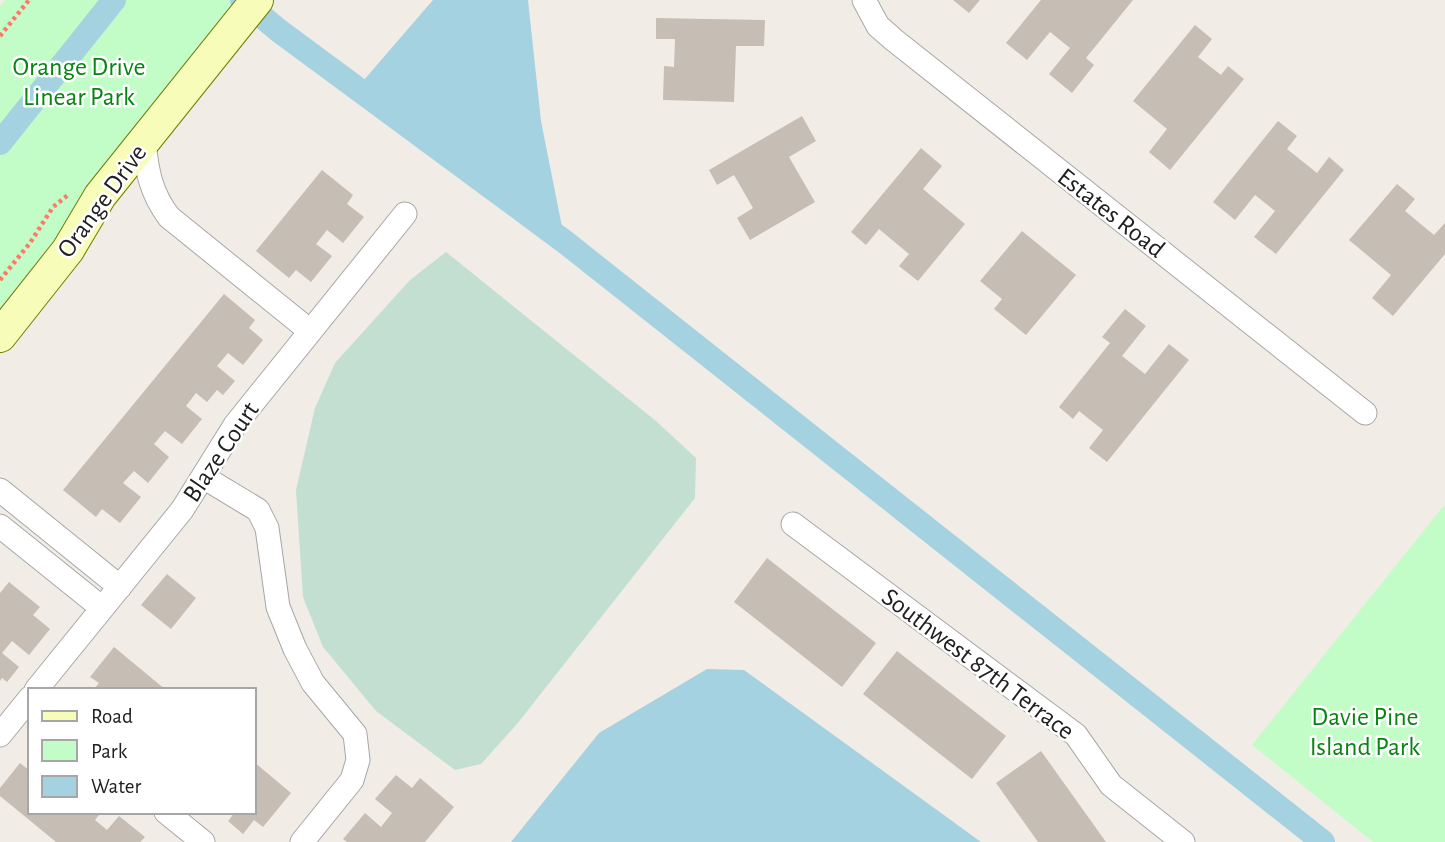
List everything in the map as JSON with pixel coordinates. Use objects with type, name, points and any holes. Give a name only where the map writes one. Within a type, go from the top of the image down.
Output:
[{"type":"street","name":"Orange Drive","points":[[0,335],[68,250],[100,196],[257,0]]},
{"type":"street","name":"Estates Road","points":[[865,3],[878,26],[894,40],[1365,413]]},
{"type":"street","points":[[144,142],[148,179],[158,202],[169,217],[310,331]]},
{"type":"street","name":"Blaze Court","points":[[38,688],[205,478],[234,425],[405,214]]},
{"type":"street","points":[[205,478],[258,510],[267,528],[278,607],[295,649],[313,683],[355,734],[358,760],[352,780],[302,842]]},
{"type":"street","points":[[0,490],[120,587]]},
{"type":"street","name":"Southwest 87th Terrace","points":[[793,524],[1076,735],[1111,785],[1184,842]]},
{"type":"street","points":[[0,526],[102,608]]},
{"type":"street","name":"Blaze Court","points":[[0,735],[28,701]]},
{"type":"street","points":[[168,814],[203,842]]},
{"type":"path","points":[[0,36],[29,0]]},
{"type":"green space","name":"Orange Drive Linear Park","points":[[5,0],[246,0],[0,308],[0,6]]},
{"type":"green space","points":[[446,252],[656,421],[696,458],[695,498],[517,724],[481,764],[455,770],[376,711],[323,647],[303,597],[296,490],[315,408],[335,363],[410,280]]},
{"type":"green space","name":"Davie Pine Island Park","points":[[1445,504],[1445,842],[1373,842],[1252,745]]},
{"type":"water","points":[[433,0],[528,0],[541,121],[565,242],[357,88]]},
{"type":"water","points":[[707,669],[744,670],[981,842],[511,842],[599,733]]},
{"type":"building","points":[[953,0],[980,0],[969,13]]},
{"type":"building","points":[[1041,0],[1133,0],[1086,58],[1094,65],[1072,93],[1049,74],[1070,48],[1050,32],[1027,60],[1006,43]]},
{"type":"building","points":[[656,18],[765,20],[764,46],[736,46],[734,102],[663,100],[664,66],[674,67],[675,39],[656,39]]},
{"type":"building","points":[[1195,25],[1212,39],[1198,57],[1221,75],[1228,66],[1244,79],[1170,170],[1149,152],[1167,129],[1133,101]]},
{"type":"building","points":[[802,116],[816,141],[789,157],[815,202],[750,240],[737,218],[753,208],[734,175],[717,185],[709,170]]},
{"type":"building","points":[[1278,121],[1297,136],[1287,149],[1317,173],[1329,157],[1344,170],[1276,254],[1254,237],[1275,211],[1255,195],[1235,220],[1213,202]]},
{"type":"building","points":[[921,148],[942,166],[923,189],[965,224],[918,281],[899,266],[909,254],[879,229],[866,245],[851,232]]},
{"type":"building","points":[[322,170],[353,195],[347,204],[364,217],[343,243],[327,230],[316,244],[332,256],[311,282],[296,270],[289,278],[256,251]]},
{"type":"building","points":[[1397,184],[1415,199],[1405,211],[1434,235],[1445,223],[1445,254],[1393,316],[1372,298],[1391,275],[1349,240]]},
{"type":"building","points":[[1022,231],[1076,275],[1026,335],[994,309],[1002,299],[980,281]]},
{"type":"building","points":[[224,294],[255,320],[249,328],[263,340],[243,365],[228,353],[217,366],[235,381],[223,395],[217,390],[207,402],[196,393],[186,406],[202,419],[182,444],[165,431],[154,444],[169,457],[148,483],[134,471],[123,483],[141,497],[120,523],[102,509],[96,517],[63,490]]},
{"type":"building","points":[[1125,309],[1146,326],[1122,356],[1145,374],[1169,344],[1189,360],[1107,462],[1089,448],[1103,430],[1079,411],[1073,419],[1059,407],[1110,343],[1102,337]]},
{"type":"building","points":[[767,558],[876,643],[842,687],[734,602]]},
{"type":"building","points":[[167,574],[196,598],[171,629],[141,605]]},
{"type":"building","points":[[9,582],[40,607],[33,615],[50,629],[29,655],[12,641],[2,653],[19,667],[7,682],[2,678],[0,681],[0,593]]},
{"type":"building","points":[[114,647],[164,688],[95,688],[99,683],[90,677]]},
{"type":"building","points":[[897,651],[1006,736],[972,779],[863,694]]},
{"type":"building","points":[[1041,751],[1106,842],[1038,842],[996,783]]},
{"type":"building","points":[[20,763],[28,769],[28,814],[100,814],[95,820],[107,830],[119,816],[145,837],[140,842],[56,842],[0,796],[0,788]]},
{"type":"building","points":[[256,764],[291,793],[263,827],[254,820],[243,834],[228,821],[233,814],[256,814]]},
{"type":"building","points":[[396,775],[412,788],[420,778],[454,807],[425,842],[347,842],[343,839],[365,813],[381,827],[392,813],[375,799]]},
{"type":"waterway","points":[[0,143],[114,0]]},
{"type":"waterway","points":[[242,0],[278,30],[565,242],[1323,842]]}]
